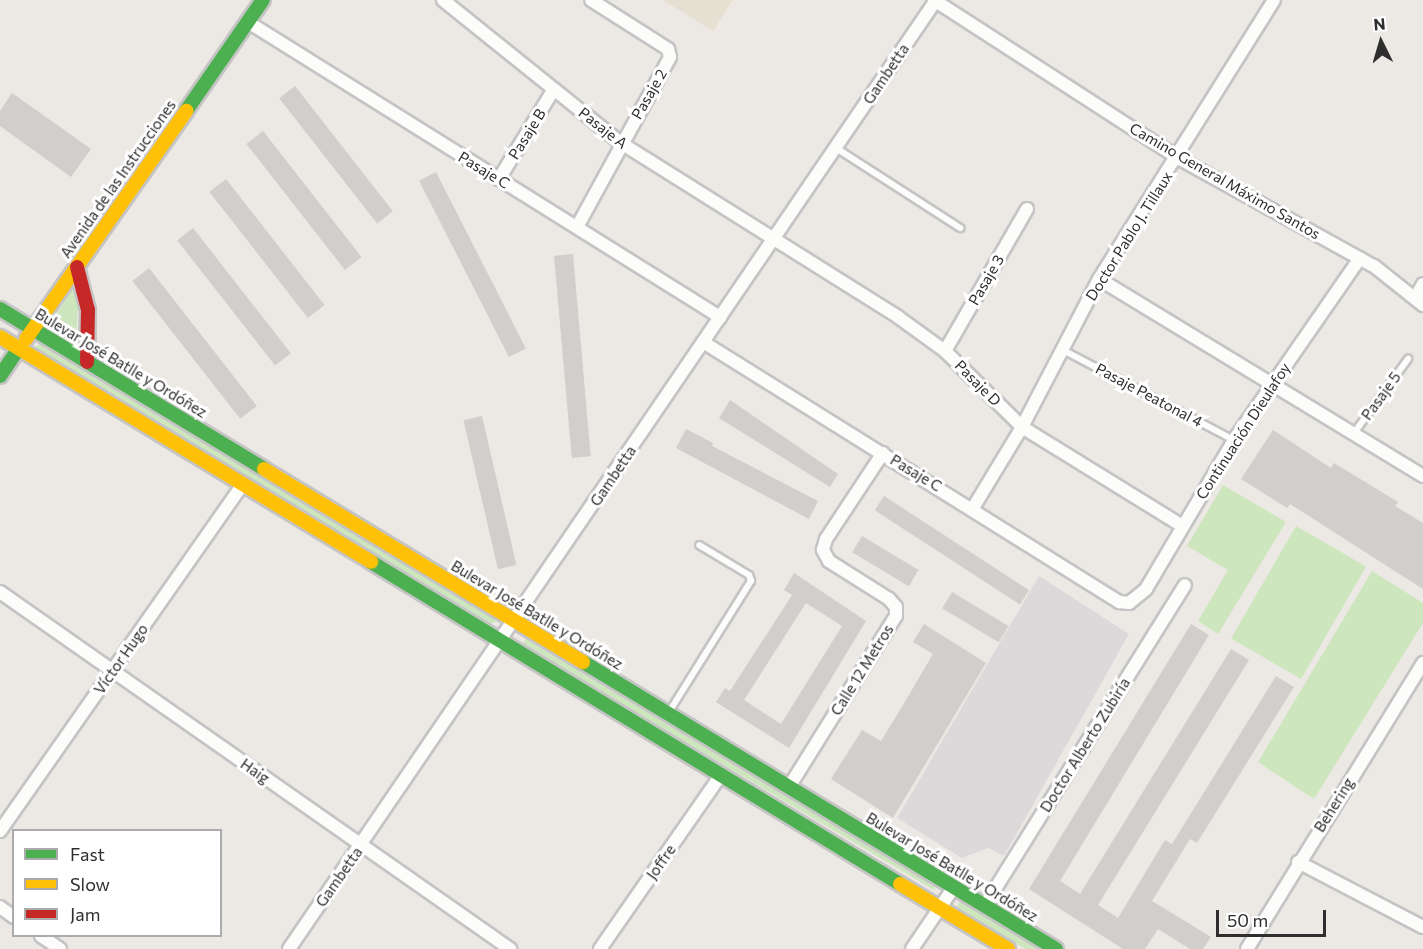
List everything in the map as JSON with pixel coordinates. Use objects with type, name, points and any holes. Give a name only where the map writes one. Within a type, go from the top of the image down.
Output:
[{"type":"main road","name":"Avenida de las Instrucciones","points":[[0,376],[263,0]]},
{"type":"main road","points":[[77,267],[88,310],[87,362]]},
{"type":"main road","name":"Bulevar José Batlle y Ordóñez","points":[[0,309],[1056,949]]},
{"type":"main road","points":[[0,337],[1008,949]]},
{"type":"street","name":"Pasaje A","points":[[442,0],[621,143],[773,241]]},
{"type":"street","name":"Pasaje 2","points":[[577,227],[670,57],[668,49],[591,0]]},
{"type":"street","name":"Camino General Máximo Santos","points":[[935,0],[1178,158],[1360,258],[1419,302]]},
{"type":"street","name":"Gambetta","points":[[289,949],[935,0]]},
{"type":"street","name":"Doctor Pablo J. Tillaux","points":[[973,508],[1022,427],[1099,279],[1178,158],[1274,0]]},
{"type":"street","name":"Pasaje C","points":[[248,22],[720,317]]},
{"type":"street","name":"Pasaje B","points":[[499,178],[554,89]]},
{"type":"street","name":"Pasaje 3","points":[[945,351],[1027,209]]},
{"type":"street","name":"Pasaje D","points":[[773,241],[880,304],[945,351],[1022,427],[1182,526]]},
{"type":"street","name":"Continuación Dieulafoy","points":[[1129,603],[1146,589],[1234,440],[1360,258]]},
{"type":"street","points":[[1099,279],[1423,476]]},
{"type":"street","points":[[1419,302],[1423,284]]},
{"type":"street","name":"Pasaje C","points":[[704,342],[973,508],[1119,602],[1129,603]]},
{"type":"street","name":"Calle 12 Metros","points":[[789,787],[896,616],[896,607],[889,599],[829,561],[824,550],[826,539],[883,453]]},
{"type":"street","name":"Víctor Hugo","points":[[0,831],[242,486]]},
{"type":"street","name":"Doctor Alberto Zubiría","points":[[985,905],[1185,585]]},
{"type":"street","name":"Haig","points":[[0,592],[510,949]]},
{"type":"street","name":"Behering","points":[[1247,949],[1298,862],[1423,663]]},
{"type":"street","name":"Joffre","points":[[600,949],[721,775]]},
{"type":"street","points":[[1298,862],[1423,927]]},
{"type":"street","points":[[912,949],[954,887]]},
{"type":"street","points":[[42,937],[60,949]]},
{"type":"lane","points":[[836,148],[960,228]]},
{"type":"lane","name":"Pasaje Peatonal 4","points":[[1063,350],[1234,440]]},
{"type":"lane","name":"Pasaje 5","points":[[1354,433],[1408,359]]},
{"type":"lane","points":[[668,713],[751,581],[749,575],[699,545]]},
{"type":"shaded area","points":[[663,0],[733,0],[713,31]]},
{"type":"shaded area","points":[[1039,576],[1129,634],[1004,856],[988,848],[962,858],[897,818]]},
{"type":"green space","points":[[73,288],[79,292],[76,339],[52,321]]},
{"type":"green space","points":[[39,344],[495,619],[495,622],[491,624],[35,349]]},
{"type":"green space","points":[[1223,485],[1286,522],[1218,634],[1198,621],[1228,570],[1187,546]]},
{"type":"green space","points":[[1296,526],[1366,566],[1301,679],[1231,639]]},
{"type":"green space","points":[[1372,571],[1423,603],[1423,623],[1314,799],[1258,762]]},
{"type":"green space","points":[[526,639],[935,886],[934,890],[606,695],[523,643]]},
{"type":"green space","points":[[961,900],[1039,949],[1025,949],[957,907]]},
{"type":"building","points":[[295,86],[393,211],[377,224],[279,98]]},
{"type":"building","points":[[12,93],[91,149],[71,177],[0,126],[0,111]]},
{"type":"building","points":[[263,131],[362,257],[345,270],[246,144]]},
{"type":"building","points":[[436,172],[526,348],[509,357],[419,181]]},
{"type":"building","points":[[226,179],[325,305],[308,318],[209,192]]},
{"type":"building","points":[[193,228],[291,353],[275,366],[177,240]]},
{"type":"building","points":[[573,254],[591,456],[572,458],[554,256]]},
{"type":"building","points":[[149,268],[257,406],[240,419],[132,281]]},
{"type":"building","points":[[730,400],[838,474],[830,487],[719,418]]},
{"type":"building","points":[[482,416],[516,565],[498,569],[463,420]]},
{"type":"building","points":[[686,429],[713,443],[712,446],[818,501],[809,519],[676,448]]},
{"type":"building","points":[[1273,430],[1331,468],[1334,463],[1398,502],[1395,506],[1423,523],[1423,589],[1290,504],[1287,508],[1241,479]]},
{"type":"building","points":[[884,496],[1029,590],[1020,604],[875,510]]},
{"type":"building","points":[[862,536],[919,570],[909,586],[852,552]]},
{"type":"building","points":[[794,573],[866,621],[789,748],[716,702],[725,688],[730,691],[792,595],[784,590]],"holes":[[[806,603],[842,626],[781,724],[744,700]]]},
{"type":"building","points":[[952,592],[1009,626],[999,642],[942,608]]},
{"type":"building","points":[[924,624],[986,663],[893,818],[831,779],[862,730],[881,741],[903,705],[933,654],[913,642]]},
{"type":"building","points":[[1191,624],[1209,635],[1060,881],[1080,894],[1231,649],[1249,660],[1098,905],[1118,918],[1165,840],[1172,844],[1276,676],[1294,687],[1197,843],[1190,839],[1152,901],[1211,937],[1203,949],[1190,949],[1158,929],[1145,949],[1123,949],[1029,889]]},
{"type":"traffic: fast","points":[[186,111],[263,0]]},
{"type":"traffic: fast","points":[[0,309],[264,469]]},
{"type":"traffic: fast","points":[[0,376],[19,348]]},
{"type":"traffic: fast","points":[[371,562],[900,884]]},
{"type":"traffic: fast","points":[[583,662],[1056,949]]},
{"type":"traffic: slow","points":[[26,339],[186,111]]},
{"type":"traffic: slow","points":[[0,337],[371,562]]},
{"type":"traffic: slow","points":[[264,469],[583,662]]},
{"type":"traffic: slow","points":[[900,884],[1008,949]]},
{"type":"traffic: jam","points":[[77,267],[88,310],[87,362]]}]
